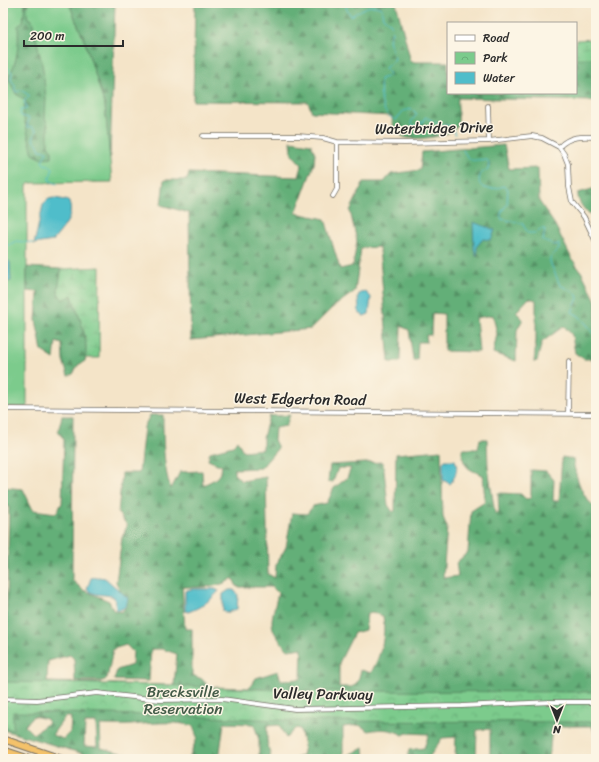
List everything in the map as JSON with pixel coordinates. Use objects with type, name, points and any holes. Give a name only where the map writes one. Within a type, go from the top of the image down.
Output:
[{"type":"highway","points":[[3,739],[62,759]]},
{"type":"highway","points":[[3,750],[30,759]]},
{"type":"street","points":[[488,106],[488,141]]},
{"type":"street","name":"Waterbridge Drive","points":[[203,136],[298,136],[324,138],[337,142],[444,142],[488,141],[532,136],[551,141],[559,147]]},
{"type":"street","points":[[596,136],[574,138],[565,141],[559,147],[568,164],[569,187],[572,202],[584,217],[596,242]]},
{"type":"street","points":[[333,196],[337,189],[337,142]]},
{"type":"street","points":[[568,414],[569,361]]},
{"type":"street","name":"West Edgerton Road","points":[[3,408],[596,414]]},
{"type":"street","name":"Valley Parkway","points":[[3,700],[37,700],[97,693],[160,700],[222,699],[295,709],[596,702]]},
{"type":"green space","points":[[3,3],[69,3],[86,45],[105,106],[112,182],[30,183],[27,185],[27,407],[3,407]]},
{"type":"green space","points":[[25,3],[28,3],[27,17],[32,20],[43,69],[46,99],[45,118],[48,125],[48,145],[52,151],[52,157],[41,158],[33,154],[23,115],[25,100],[16,94],[8,78],[16,59],[18,46],[18,26],[23,22]]},
{"type":"green space","points":[[69,3],[115,3],[110,158],[105,106],[86,45]]},
{"type":"green space","points":[[195,3],[396,3],[411,62],[447,62],[447,94],[577,94],[577,59],[596,58],[596,101],[458,98],[458,123],[454,130],[441,135],[416,139],[404,137],[398,133],[393,125],[392,116],[312,112],[308,102],[193,101]]},
{"type":"green space","points":[[596,39],[596,58],[577,59],[577,40]]},
{"type":"green space","points":[[291,141],[311,144],[315,153],[314,164],[296,213],[325,219],[340,269],[353,266],[357,241],[350,211],[364,182],[384,182],[391,174],[420,170],[422,152],[504,145],[509,169],[538,168],[539,201],[555,225],[596,301],[596,359],[584,359],[575,353],[572,335],[564,326],[542,342],[537,361],[534,362],[536,341],[536,300],[529,298],[516,312],[523,319],[517,330],[516,361],[493,353],[497,334],[493,315],[476,318],[479,352],[444,351],[444,314],[432,313],[431,335],[426,335],[427,342],[418,342],[417,360],[413,360],[409,330],[401,326],[400,362],[389,362],[379,247],[361,248],[355,291],[332,308],[311,329],[191,340],[189,213],[161,205],[164,180],[187,180],[189,173],[299,177],[302,165],[292,154]]},
{"type":"green space","points":[[596,188],[596,209],[592,215],[582,206],[578,193]]},
{"type":"green space","points":[[27,267],[61,269],[58,293],[71,294],[85,335],[85,361],[78,365],[73,374],[68,376],[63,360],[62,344],[56,342],[54,359],[42,351],[36,320],[38,292],[27,291]]},
{"type":"green space","points":[[100,267],[99,358],[85,358],[86,342],[72,295],[63,300],[58,293],[58,287],[61,269]]},
{"type":"green space","points":[[150,415],[163,415],[165,463],[171,489],[180,472],[202,471],[203,485],[213,480],[220,473],[222,466],[208,460],[210,452],[233,446],[237,440],[243,451],[263,449],[263,437],[269,416],[290,415],[286,426],[275,428],[274,440],[278,448],[261,468],[234,469],[234,474],[242,481],[266,477],[268,574],[275,578],[276,565],[286,547],[292,513],[307,514],[313,506],[327,503],[334,488],[347,478],[351,468],[338,468],[333,482],[328,481],[330,465],[383,462],[388,505],[393,512],[395,511],[396,454],[441,450],[443,517],[447,527],[443,578],[458,576],[456,563],[468,552],[471,511],[485,502],[483,475],[473,471],[465,464],[462,449],[478,449],[480,439],[487,439],[488,467],[495,514],[499,513],[498,493],[521,494],[526,499],[531,498],[531,470],[546,471],[554,480],[553,501],[559,501],[562,457],[573,459],[577,479],[583,493],[591,504],[596,507],[596,697],[478,697],[109,684],[174,685],[177,654],[162,649],[151,649],[149,681],[114,680],[117,670],[132,665],[133,652],[126,645],[113,649],[107,679],[102,681],[75,681],[74,659],[70,655],[48,661],[47,682],[101,683],[3,698],[3,639],[6,638],[9,507],[3,506],[3,487],[23,489],[33,510],[56,513],[62,503],[64,439],[58,432],[62,416],[73,416],[72,580],[83,590],[109,601],[113,610],[122,612],[127,605],[116,582],[122,538],[127,525],[118,513],[122,473],[139,473],[144,427]],"holes":[[[233,578],[237,587],[272,587],[278,593],[272,618],[273,629],[288,650],[302,648],[301,679],[281,680],[278,671],[256,678],[249,688],[209,687],[202,679],[192,675],[192,629],[185,629],[182,587],[215,586],[227,582]],[[372,612],[383,616],[384,632],[378,659],[371,673],[361,670],[358,681],[352,687],[339,687],[339,663],[354,633],[365,630],[367,614]]]},
{"type":"green space","name":"Brecksville Reservation","points":[[3,682],[158,685],[306,691],[596,692],[596,722],[305,721],[157,715],[13,712],[13,730],[3,727]]},
{"type":"green space","points":[[596,708],[596,738],[592,726],[552,726],[549,759],[490,759],[490,729],[477,730],[476,759],[455,759],[456,737],[442,738],[428,759],[407,759],[409,750],[424,748],[429,734],[407,733],[403,735],[395,731],[369,731],[359,725],[343,727],[343,757],[364,748],[365,759],[294,759],[302,755],[304,746],[300,729],[296,728],[286,738],[279,725],[267,726],[267,741],[271,759],[259,759],[259,740],[254,724],[224,723],[219,759],[189,759],[197,737],[193,726],[180,723],[100,725],[101,748],[145,759],[101,759],[3,730],[3,709]],"holes":[[[33,716],[47,719],[48,723],[33,734],[25,726]],[[65,717],[71,717],[70,732],[63,739],[52,735]],[[85,723],[96,723],[97,747],[84,746]]]},
{"type":"water","points":[[54,198],[69,202],[69,218],[53,241],[34,244],[43,205],[48,199]]},
{"type":"water","points":[[473,222],[495,230],[491,240],[483,239],[477,246],[477,256],[474,249]]},
{"type":"water","points":[[3,257],[10,262],[11,281],[3,283]]},
{"type":"water","points":[[366,292],[371,297],[369,314],[364,316],[359,313],[358,296],[360,293]]},
{"type":"water","points":[[445,460],[455,460],[457,466],[456,473],[450,484],[443,480],[443,462]]},
{"type":"water","points":[[91,578],[105,578],[128,598],[127,604],[124,608],[120,610],[116,609],[114,597],[96,594],[87,589]]},
{"type":"water","points":[[191,589],[215,589],[219,591],[205,604],[188,612],[185,611],[185,591]]},
{"type":"water","points":[[229,590],[234,590],[238,595],[237,609],[226,613],[223,611],[223,594]]},
{"type":"waterway","points":[[3,6],[8,3]]},
{"type":"waterway","points":[[347,3],[346,8],[351,16],[369,7],[377,6],[381,8],[383,17],[391,24],[392,32],[389,40],[395,59],[385,68],[390,74],[389,76],[380,79],[382,103],[386,113],[396,120],[403,111],[412,109],[417,114],[411,122],[412,125],[417,126],[423,122],[425,117],[441,125],[451,126],[455,134]]},
{"type":"waterway","points":[[3,63],[12,72],[11,80],[15,85],[15,91],[17,92],[21,90],[30,96],[24,101],[27,109],[21,110],[20,113],[21,116],[29,118],[27,127],[32,127],[36,130],[33,140],[37,143],[40,150],[47,151],[42,161],[44,164],[53,168],[49,180],[57,184]]},
{"type":"waterway","points":[[463,150],[471,160],[487,160],[489,163],[488,170],[481,173],[479,179],[482,187],[490,189],[504,186],[508,189],[507,204],[501,213],[501,219],[522,223],[528,233],[536,233],[540,229],[545,229],[543,241],[554,245],[559,244],[559,249],[550,258],[550,262],[560,285],[576,293],[578,298],[572,312],[579,316],[596,335]]},
{"type":"waterway","points":[[3,248],[16,241],[33,243]]}]
